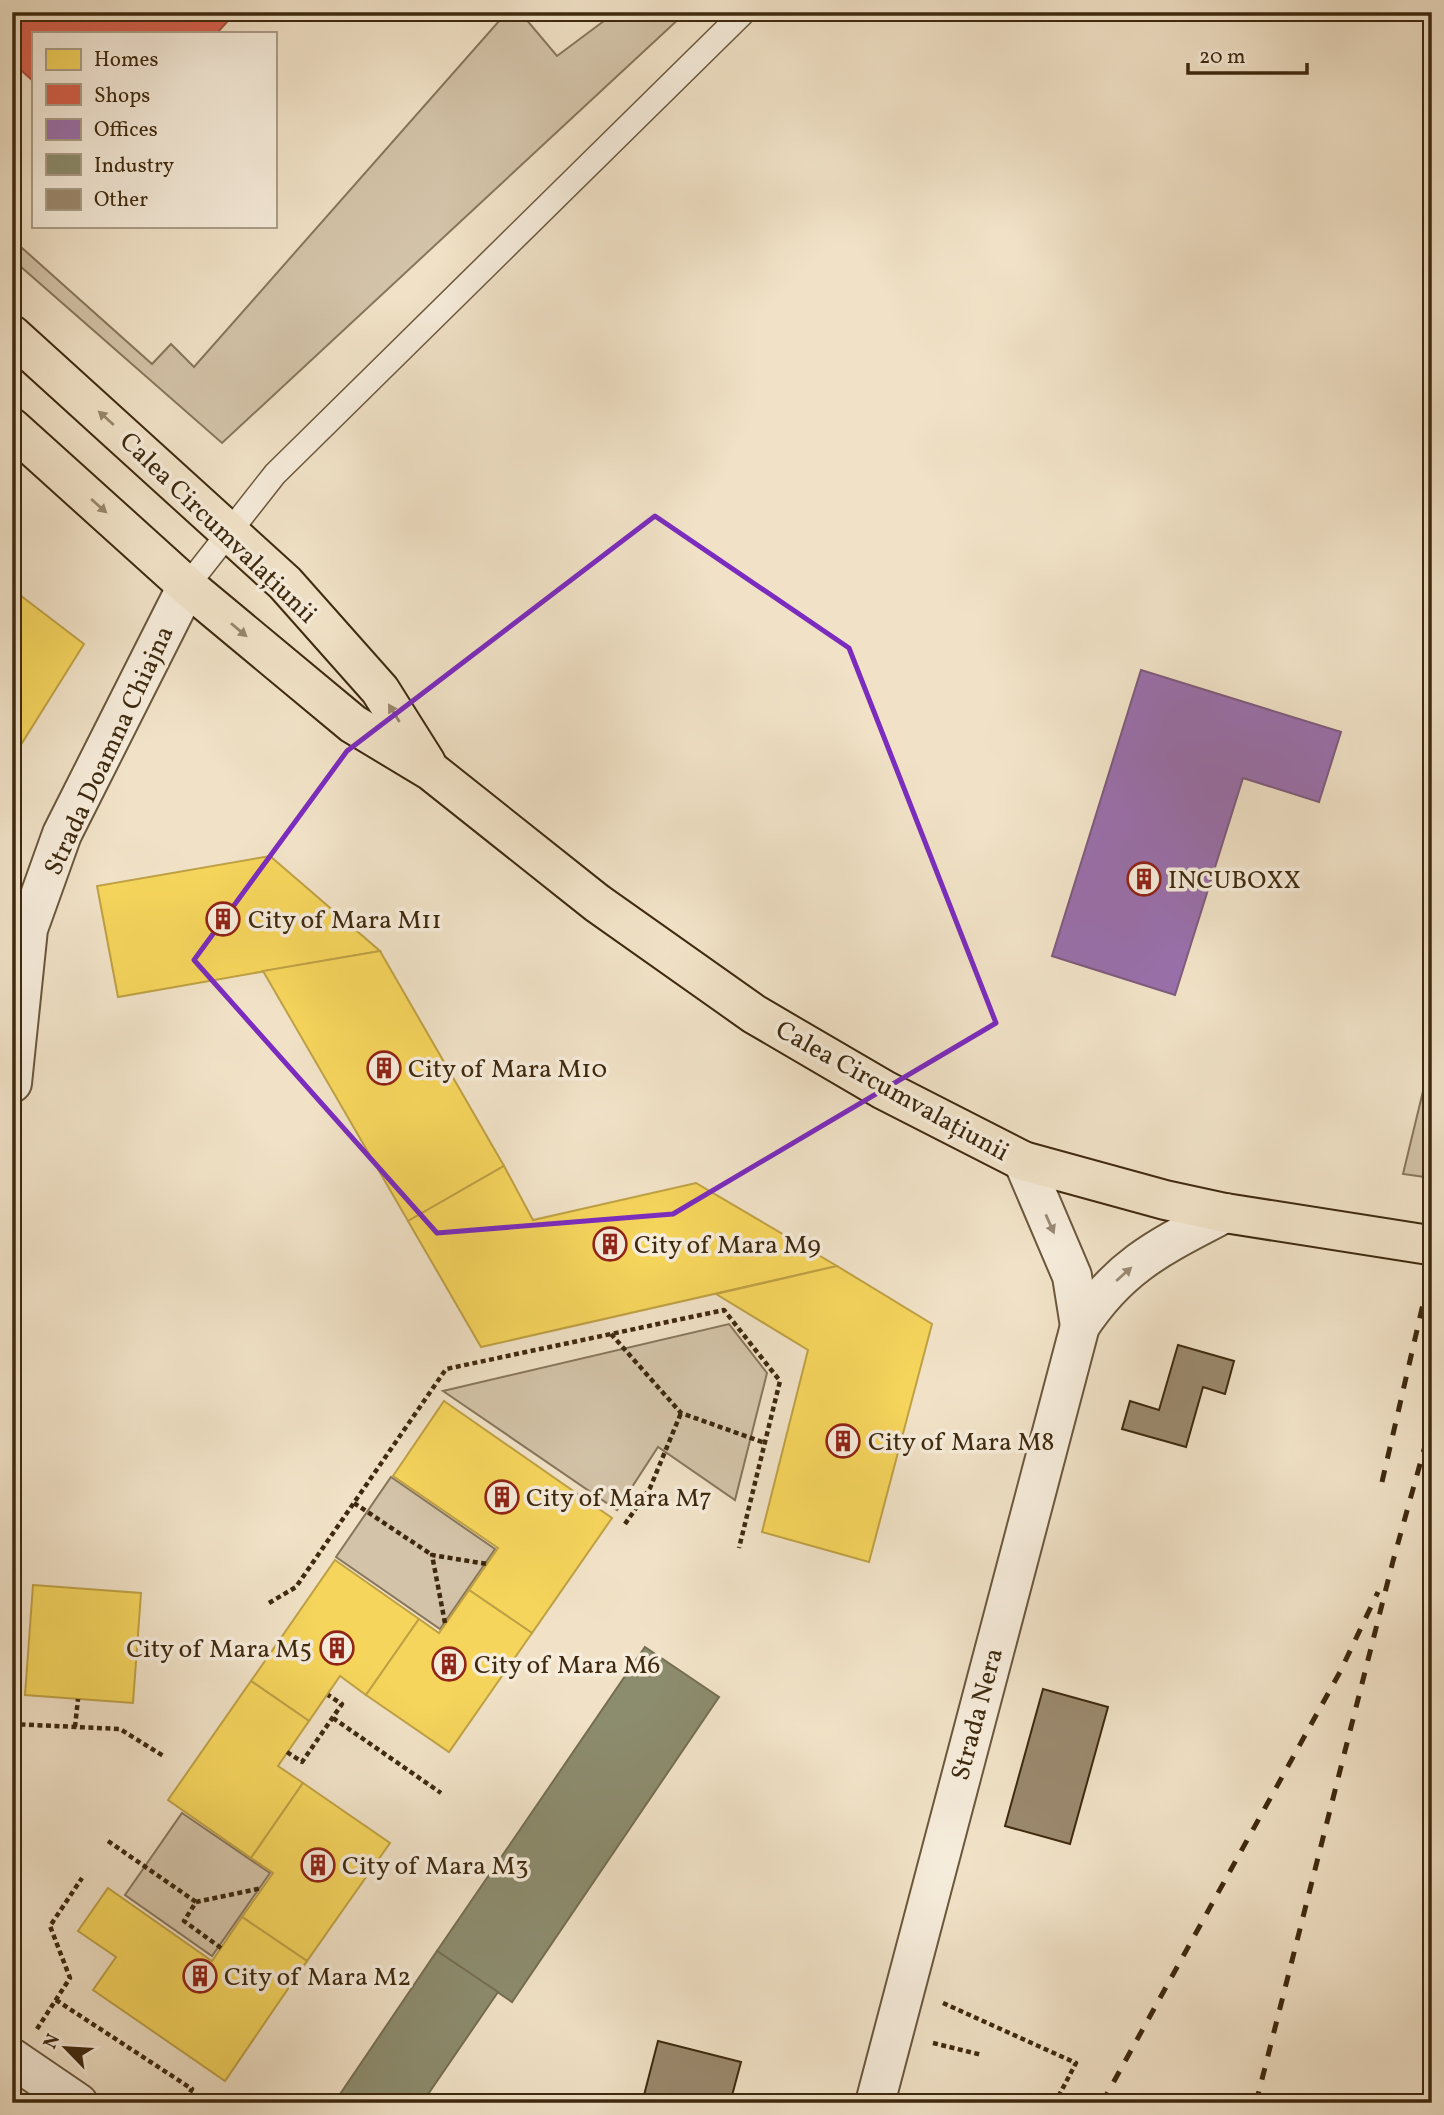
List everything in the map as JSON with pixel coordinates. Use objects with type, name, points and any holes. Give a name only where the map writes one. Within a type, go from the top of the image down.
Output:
[{"type":"main road","name":"Calea Circumvalațiunii","points":[[12,335],[285,583],[380,690],[430,771]]},
{"type":"main road","name":"Calea Circumvalațiunii","points":[[12,428],[187,586],[353,724],[430,771],[597,903],[754,1014],[884,1090],[1023,1161],[1165,1200],[1226,1213],[1429,1245]]},
{"type":"street","name":"Strada Doamna Chiajna","points":[[12,1083],[28,929],[57,846],[187,586]]},
{"type":"street","name":"Strada Nera","points":[[1023,1161],[1072,1276],[1080,1326]]},
{"type":"street","name":"Strada Nera","points":[[876,2103],[1080,1326],[1100,1296],[1148,1254],[1226,1213]]},
{"type":"street","points":[[12,2058],[78,2103]]},
{"type":"lane","points":[[187,586],[275,474],[743,13]]},
{"type":"path","points":[[269,1603],[296,1587],[446,1369],[724,1310],[780,1381],[739,1548]]},
{"type":"path","points":[[611,1334],[681,1413],[765,1443]]},
{"type":"path","points":[[625,1524],[650,1488],[681,1413]]},
{"type":"path","points":[[354,1503],[432,1555],[487,1563]]},
{"type":"path","points":[[432,1555],[445,1623]]},
{"type":"path","points":[[288,1752],[302,1762],[333,1718],[342,1704],[328,1695]]},
{"type":"path","points":[[75,1727],[78,1699]]},
{"type":"path","points":[[333,1718],[441,1793]]},
{"type":"path","points":[[12,1724],[120,1729],[165,1757]]},
{"type":"path","points":[[108,1841],[196,1902]]},
{"type":"path","points":[[37,2030],[70,1978],[50,1926],[82,1878]]},
{"type":"path","points":[[221,1948],[184,1921],[196,1902],[262,1888]]},
{"type":"path","points":[[56,2000],[192,2089],[184,2103]]},
{"type":"path","points":[[939,2001],[1076,2063],[1055,2103]]},
{"type":"path","points":[[928,2042],[982,2055]]},
{"type":"highlighted area","points":[[655,516],[849,648],[996,1023],[673,1214],[437,1233],[194,960],[347,751]]},
{"type":"shaded area","points":[[507,12],[520,12],[557,56],[616,12],[680,12],[683,15],[222,443],[12,259],[12,239],[152,364],[171,344],[194,367]]},
{"type":"shaded area","points":[[1432,1054],[1432,1178],[1403,1174]]},
{"type":"shaded area","points":[[729,1324],[767,1373],[735,1500],[658,1447],[617,1510],[443,1391]]},
{"type":"shaded area","points":[[391,1477],[495,1549],[440,1629],[336,1557]]},
{"type":"shaded area","points":[[182,1813],[270,1873],[212,1956],[125,1895]]},
{"type":"building: Homes","points":[[12,589],[84,644],[12,759]]},
{"type":"building: Homes","name":"City of Mara M11","points":[[270,856],[380,951],[118,997],[97,886]]},
{"type":"building: Homes","name":"City of Mara M10","points":[[380,951],[504,1166],[408,1221],[263,971]]},
{"type":"building: Homes","name":"City of Mara M9","points":[[504,1166],[533,1220],[696,1183],[837,1266],[481,1347],[408,1221]]},
{"type":"building: Homes","name":"City of Mara M8","points":[[837,1266],[932,1324],[869,1562],[762,1532],[808,1350],[716,1294]]},
{"type":"building: Homes","name":"City of Mara M7","points":[[444,1401],[612,1518],[532,1633],[469,1590],[498,1548],[393,1476]]},
{"type":"building: Homes","name":"City of Mara M5","points":[[335,1560],[419,1619],[366,1695],[340,1676],[309,1721],[251,1681]]},
{"type":"building: Homes","points":[[33,1585],[141,1593],[133,1703],[25,1695]]},
{"type":"building: Homes","name":"City of Mara M6","points":[[469,1590],[532,1633],[449,1752],[366,1695],[419,1619],[439,1633]]},
{"type":"building: Homes","points":[[251,1681],[309,1721],[278,1766],[303,1783],[251,1858],[168,1800]]},
{"type":"building: Homes","name":"City of Mara M3","points":[[303,1783],[390,1843],[307,1961],[242,1917],[273,1873],[251,1858]]},
{"type":"building: Homes","name":"City of Mara M2","points":[[108,1888],[212,1961],[242,1917],[307,1961],[225,2081],[93,1990],[116,1957],[78,1931]]},
{"type":"building: Shops","points":[[12,12],[236,12],[218,32],[32,32],[32,80],[12,62]]},
{"type":"building: Offices","name":"INCUBOXX","points":[[1141,670],[1341,732],[1319,802],[1243,778],[1175,995],[1052,956]]},
{"type":"building: Industry","points":[[645,1647],[719,1697],[512,2002],[437,1951]]},
{"type":"building: Industry","points":[[437,1951],[498,1992],[422,2103],[334,2103]]},
{"type":"building: Other","points":[[1178,1345],[1234,1361],[1225,1394],[1203,1387],[1186,1447],[1122,1429],[1130,1401],[1159,1410]]},
{"type":"building: Other","points":[[1043,1689],[1108,1707],[1070,1844],[1005,1826]]},
{"type":"building: Other","points":[[658,2041],[741,2062],[730,2103],[642,2103]]},
{"type":"railway","points":[[1382,1482],[1432,1265]]},
{"type":"railway","points":[[1256,2103],[1393,1561],[1432,1421]]},
{"type":"railway","points":[[1102,2103],[1340,1672],[1378,1592]]},
{"type":"place","name":"INCUBOXX","points":[[1144,879]]},
{"type":"place","name":"City of Mara M11","points":[[223,919]]},
{"type":"place","name":"City of Mara M10","points":[[384,1068]]},
{"type":"place","name":"City of Mara M9","points":[[610,1244]]},
{"type":"place","name":"City of Mara M8","points":[[843,1441]]},
{"type":"place","name":"City of Mara M7","points":[[502,1497]]},
{"type":"place","name":"City of Mara M5","points":[[337,1648]]},
{"type":"place","name":"City of Mara M6","points":[[449,1664]]},
{"type":"place","name":"City of Mara M3","points":[[318,1865]]},
{"type":"place","name":"City of Mara M2","points":[[200,1976]]}]
